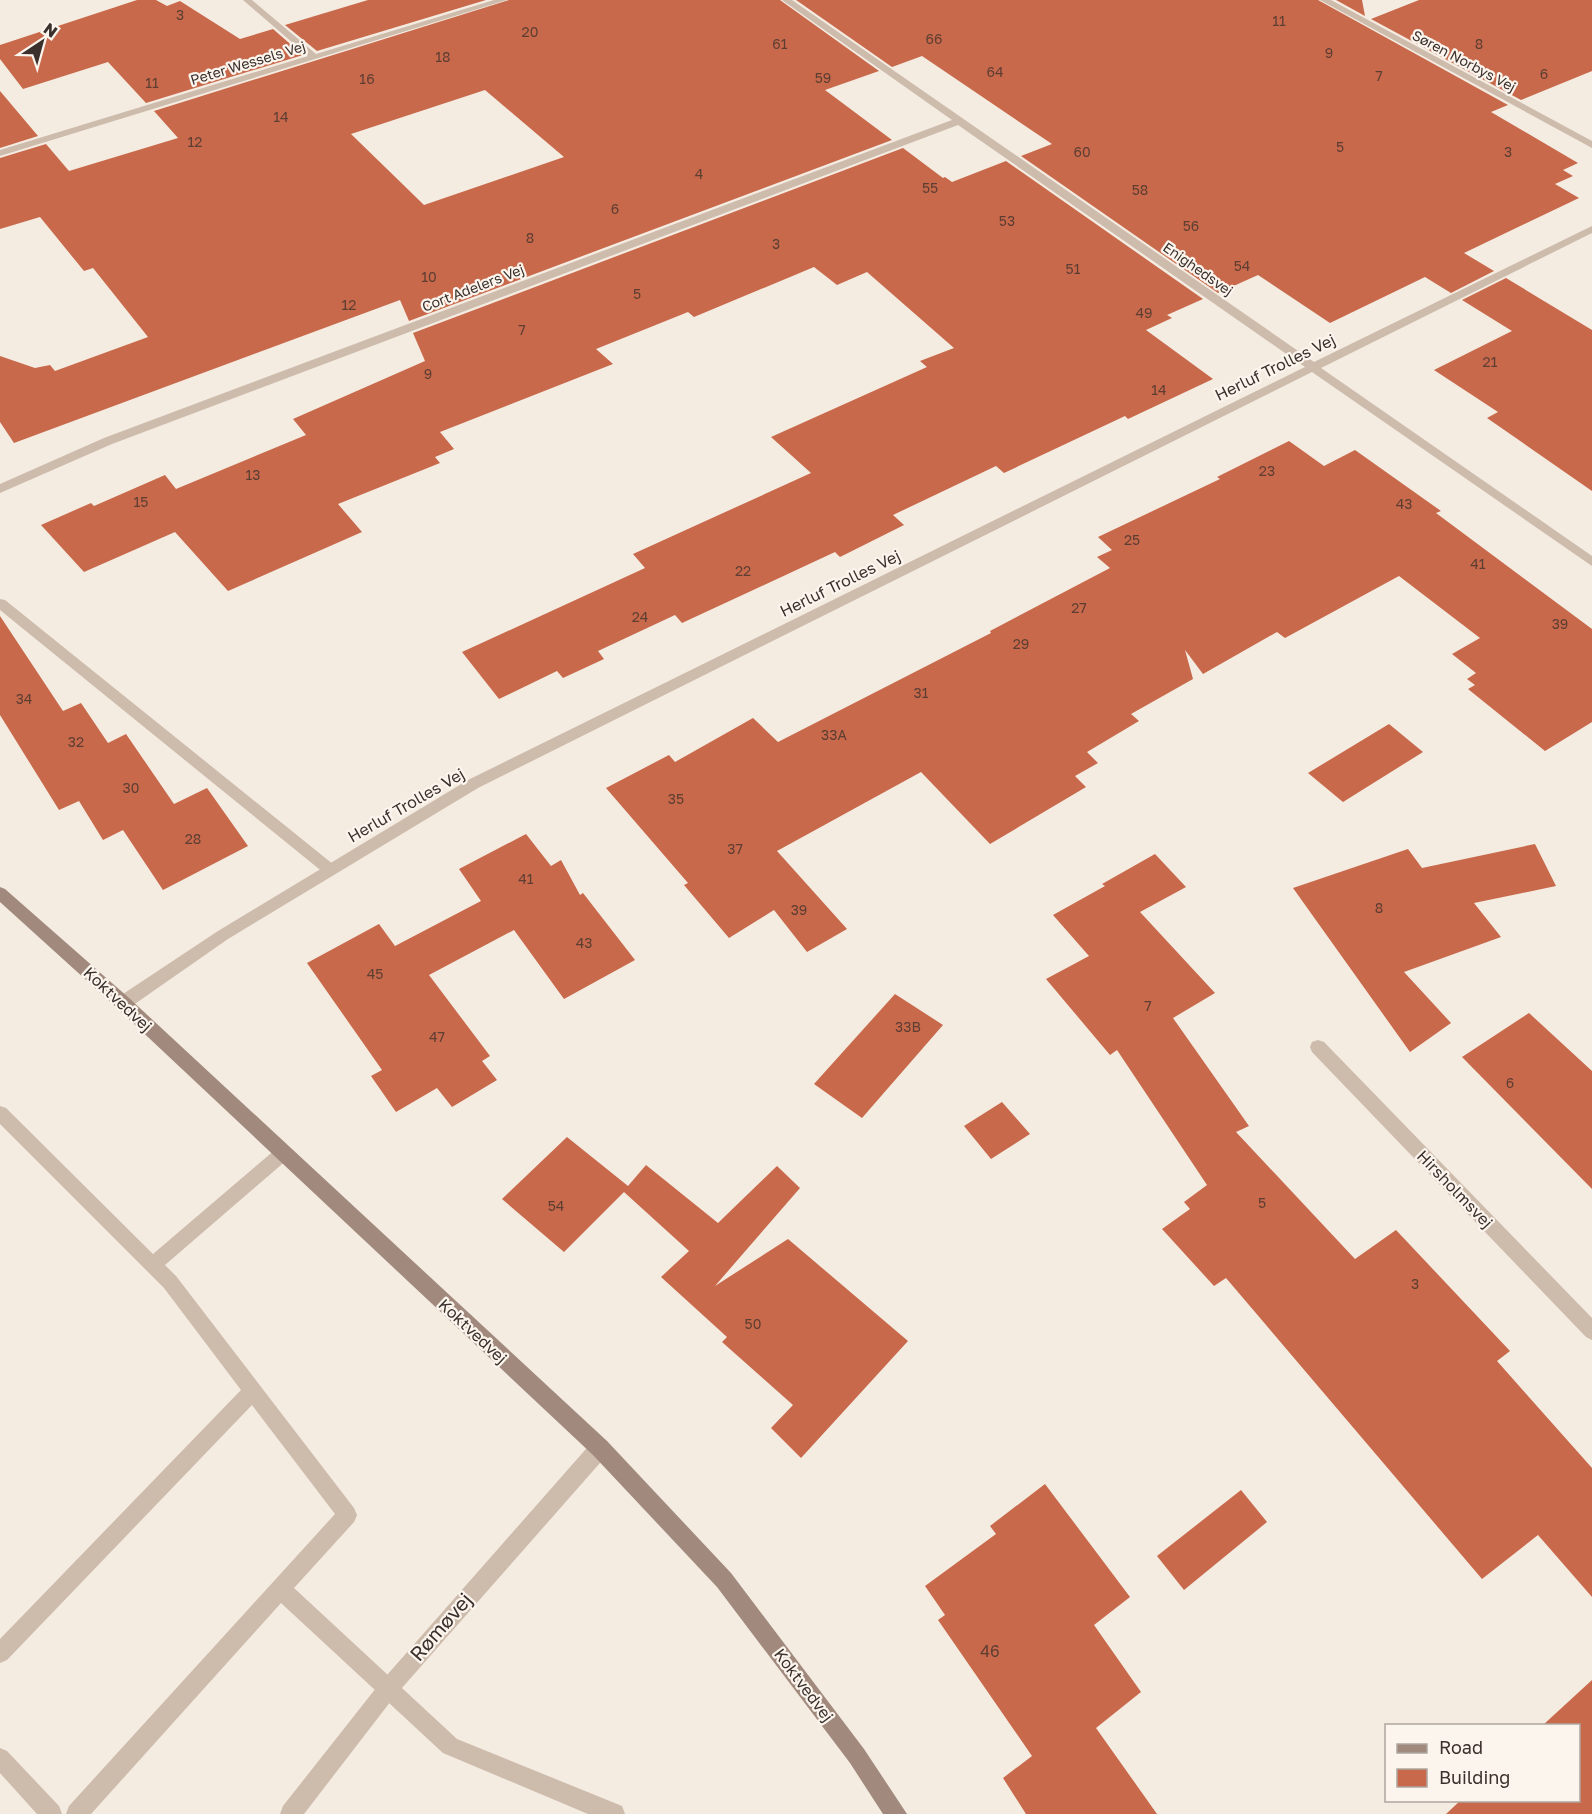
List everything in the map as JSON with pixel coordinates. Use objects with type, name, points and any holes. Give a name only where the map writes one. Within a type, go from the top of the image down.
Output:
[{"type":"street","points":[[247,0],[314,57]]},
{"type":"street","name":"Peter Wessels Vej","points":[[0,153],[503,0]]},
{"type":"street","name":"Enighedsvej","points":[[786,0],[1592,562]]},
{"type":"street","name":"Søren Norbys Vej","points":[[1324,0],[1592,145]]},
{"type":"street","name":"Cort Adelers Vej","points":[[0,489],[108,441],[959,121]]},
{"type":"street","name":"Herluf Trolles Vej","points":[[123,1003],[223,935],[473,784],[1592,229]]},
{"type":"street","points":[[0,603],[329,869]]},
{"type":"street","name":"Koktvedvej","points":[[0,893],[123,1003],[282,1154],[600,1448],[724,1580],[857,1756],[896,1814]]},
{"type":"street","name":"Hirsholmsvej","points":[[1317,1047],[1592,1330]]},
{"type":"street","points":[[0,1113],[170,1282],[347,1515],[77,1814]]},
{"type":"street","points":[[153,1265],[282,1154]]},
{"type":"street","points":[[0,1653],[254,1391]]},
{"type":"street","name":"Rømøvej","points":[[291,1814],[387,1690],[600,1448]]},
{"type":"street","points":[[280,1588],[387,1690],[450,1746],[614,1814]]},
{"type":"street","points":[[0,1758],[51,1814]]},
{"type":"building","points":[[137,0],[156,0],[167,6],[180,1],[240,39],[273,29],[303,55],[146,103],[108,62],[23,89],[0,59],[0,45]]},
{"type":"building","points":[[368,0],[486,0],[317,51],[285,25]]},
{"type":"building","points":[[509,0],[780,0],[879,71],[825,90],[892,140],[409,321],[400,300],[14,443],[0,422],[0,356],[35,368],[50,365],[55,371],[148,337],[93,268],[84,271],[40,217],[0,229],[0,158],[46,144],[69,171],[178,138],[154,111]],"holes":[[[485,90],[564,157],[424,205],[351,134]]]},
{"type":"building","points":[[796,0],[1318,0],[1508,105],[1491,112],[1578,163],[1563,170],[1573,176],[1555,184],[1579,198],[1464,253],[1494,271],[1451,293],[1425,277],[1330,323],[1258,275],[1218,293],[1021,156],[1052,144],[922,56],[892,67]]},
{"type":"building","points":[[1336,0],[1362,0],[1365,16]]},
{"type":"building","points":[[1419,0],[1592,0],[1592,71],[1521,100],[1371,19]]},
{"type":"building","points":[[0,91],[38,136],[0,148]]},
{"type":"building","points":[[903,148],[943,178],[952,182],[1006,161],[1203,299],[1167,315],[1172,318],[1146,330],[1213,379],[1128,419],[1125,416],[1004,473],[996,466],[893,515],[904,525],[840,557],[835,552],[682,623],[675,615],[598,651],[604,659],[563,678],[557,671],[499,699],[462,652],[645,568],[633,554],[811,473],[771,437],[927,367],[920,361],[954,348],[867,272],[837,285],[814,267],[694,317],[688,312],[596,349],[613,364],[440,432],[454,449],[435,457],[440,463],[338,504],[362,532],[228,591],[175,532],[84,572],[41,525],[91,503],[94,506],[165,475],[176,489],[306,435],[293,419],[425,361],[413,333]]},
{"type":"building","points":[[1506,278],[1592,330],[1592,491],[1487,418],[1498,412],[1434,370],[1512,331],[1462,300]]},
{"type":"building","points":[[1289,441],[1324,466],[1355,450],[1441,511],[1436,513],[1592,629],[1592,722],[1545,751],[1468,689],[1475,685],[1467,679],[1476,673],[1452,654],[1480,638],[1399,576],[1285,638],[1277,632],[1203,674],[1185,650],[1193,679],[1131,714],[1139,721],[1087,752],[1098,763],[1075,776],[1086,787],[990,844],[921,772],[777,851],[847,929],[807,952],[774,910],[729,938],[684,885],[688,883],[606,788],[669,755],[675,762],[753,718],[778,742],[991,633],[990,631],[1110,568],[1097,557],[1112,550],[1098,537],[1220,479],[1217,477]]},
{"type":"building","points":[[0,616],[63,711],[81,703],[108,743],[126,734],[174,804],[207,788],[248,846],[163,890],[123,830],[103,840],[79,801],[59,810],[0,715]]},
{"type":"building","points":[[1389,724],[1423,752],[1343,802],[1308,773]]},
{"type":"building","points":[[526,834],[551,866],[561,860],[580,895],[583,893],[635,960],[564,999],[514,930],[429,975],[490,1056],[482,1061],[497,1080],[452,1107],[437,1088],[396,1112],[371,1076],[382,1070],[307,963],[379,924],[395,946],[481,901],[459,869]]},
{"type":"building","points":[[1535,844],[1556,886],[1474,903],[1501,937],[1404,972],[1451,1023],[1410,1052],[1293,888],[1408,849],[1422,868]]},
{"type":"building","points":[[1155,854],[1186,887],[1140,912],[1215,993],[1173,1018],[1249,1126],[1236,1132],[1355,1259],[1396,1230],[1510,1351],[1497,1361],[1592,1468],[1592,1597],[1538,1535],[1482,1579],[1226,1278],[1214,1286],[1162,1229],[1190,1209],[1184,1202],[1207,1185],[1117,1050],[1110,1055],[1046,979],[1089,956],[1053,915],[1105,886],[1102,884]]},
{"type":"building","points":[[895,994],[943,1025],[862,1118],[814,1084]]},
{"type":"building","points":[[1529,1013],[1592,1071],[1592,1189],[1462,1057]]},
{"type":"building","points":[[1002,1102],[1030,1134],[991,1159],[964,1126]]},
{"type":"building","points":[[567,1137],[628,1186],[646,1165],[718,1223],[777,1166],[800,1188],[715,1286],[788,1239],[908,1341],[801,1458],[771,1428],[793,1405],[722,1342],[727,1337],[661,1277],[689,1251],[624,1192],[564,1252],[502,1199]]},
{"type":"building","points":[[1045,1484],[1130,1597],[1094,1625],[1141,1692],[1096,1728],[1157,1814],[1026,1814],[1003,1778],[1032,1756],[938,1620],[945,1615],[925,1586],[996,1534],[990,1526]]},
{"type":"building","points":[[1241,1490],[1267,1522],[1184,1590],[1157,1556]]},
{"type":"building","points":[[1592,1680],[1592,1814],[1446,1814],[1459,1802],[1580,1802],[1580,1724],[1544,1724]]}]
